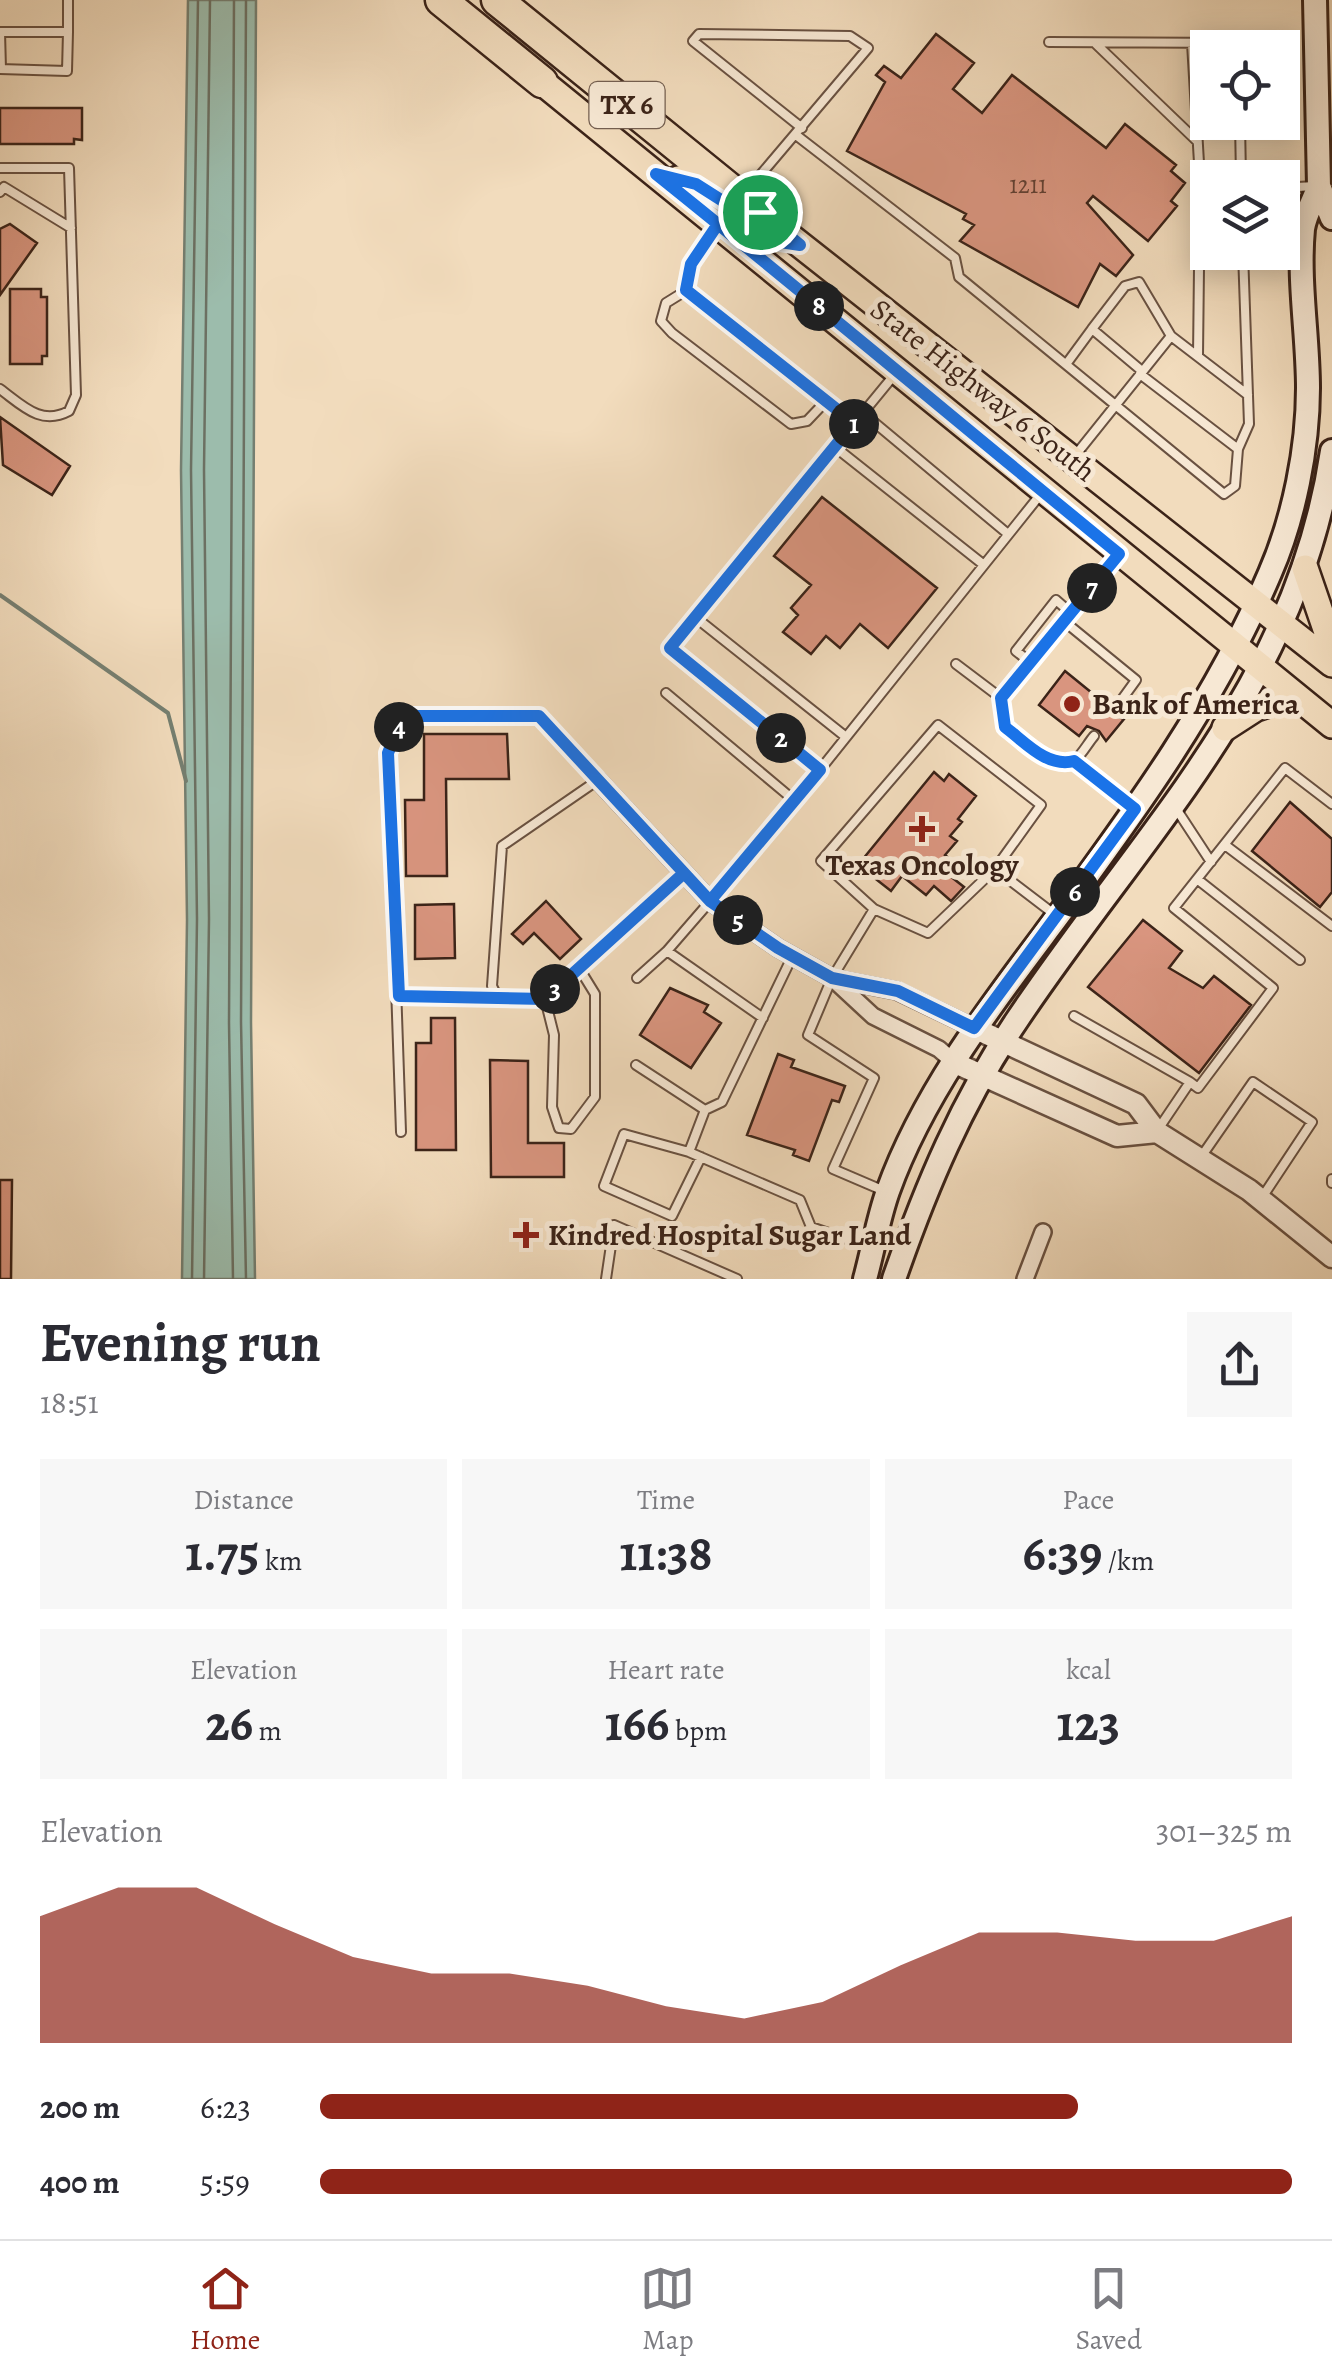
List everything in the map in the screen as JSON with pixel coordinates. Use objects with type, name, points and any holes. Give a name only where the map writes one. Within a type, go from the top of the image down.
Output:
[{"type":"highway","name":"State Highway 6 South","points":[[441,0],[542,82]]},
{"type":"highway","name":"State Highway 6 South","points":[[497,0],[742,198]]},
{"type":"main road","points":[[1315,0],[1319,186],[1332,218]]},
{"type":"main road","name":"State Highway 6 South","points":[[542,82],[1332,725]]},
{"type":"main road","points":[[656,174],[696,184],[729,205],[742,198]]},
{"type":"main road","points":[[865,1279],[888,1193],[916,1130],[974,1028],[1135,809],[1224,675],[1256,606],[1285,529],[1304,439],[1308,378],[1303,226],[1319,186]]},
{"type":"main road","name":"State Highway 6 South","points":[[742,198],[1332,664]]},
{"type":"main road","points":[[718,224],[735,220],[767,240],[800,245]]},
{"type":"main road","points":[[894,1279],[948,1136],[982,1076],[1174,804],[1262,669],[1305,568],[1332,451]]},
{"type":"main road","points":[[1305,568],[1332,647]]},
{"type":"main road","points":[[1225,728],[1256,708],[1294,695]]},
{"type":"street","points":[[598,780],[710,901],[832,978],[873,1016],[939,1049],[955,1063],[1117,1136],[1156,1132]]},
{"type":"street","points":[[832,978],[898,991],[1136,1104],[1156,1132],[1260,1199],[1332,1257]]},
{"type":"street","points":[[1026,1279],[1043,1232]]},
{"type":"lane","points":[[68,0],[68,32],[67,71],[0,69],[0,32],[68,32]]},
{"type":"lane","points":[[742,198],[799,131],[868,48],[850,36],[699,34],[693,41],[799,131],[955,258],[959,277],[1117,402],[1224,494],[1235,486],[1238,449],[1249,424],[1244,270]]},
{"type":"lane","points":[[1049,42],[1190,42]]},
{"type":"lane","points":[[1095,43],[1197,141],[1199,160]]},
{"type":"lane","points":[[0,168],[70,168],[76,396],[70,411],[56,418],[40,418],[0,389]]},
{"type":"lane","points":[[1300,187],[1319,186]]},
{"type":"lane","points":[[1,188],[71,228]]},
{"type":"lane","points":[[718,224],[691,264],[686,290],[666,303],[661,321],[791,424],[807,421],[826,401]]},
{"type":"lane","points":[[1198,356],[1201,270]]},
{"type":"lane","points":[[1067,362],[1124,286],[1140,282],[1171,336],[1248,396]]},
{"type":"lane","points":[[686,290],[854,423]]},
{"type":"lane","points":[[1092,330],[1238,449]]},
{"type":"lane","points":[[1072,459],[1171,336]]},
{"type":"lane","points":[[820,770],[670,648],[898,370]]},
{"type":"lane","points":[[863,413],[1008,534]]},
{"type":"lane","points":[[835,448],[984,565]]},
{"type":"lane","points":[[637,978],[668,950],[795,802],[1043,492]]},
{"type":"lane","points":[[1001,698],[1119,554]]},
{"type":"lane","points":[[1030,662],[1016,651],[1056,600],[1072,614]]},
{"type":"lane","points":[[695,617],[846,738]]},
{"type":"lane","points":[[1065,622],[1136,680],[1115,709]]},
{"type":"lane","points":[[956,664],[1001,698],[1005,727],[1049,760],[1061,764],[1074,761],[1094,736]]},
{"type":"lane","points":[[666,692],[795,802]]},
{"type":"lane","points":[[401,1132],[388,753],[403,716],[539,716],[598,780],[502,846],[492,986],[499,1000]]},
{"type":"lane","points":[[938,725],[1041,805],[995,869],[928,933],[874,909],[820,861],[938,725]]},
{"type":"lane","points":[[1074,761],[1135,809]]},
{"type":"lane","points":[[1074,1016],[1198,1088],[1274,988],[1174,908],[1284,768],[1332,804]]},
{"type":"lane","points":[[1174,804],[1211,862]]},
{"type":"lane","points":[[1225,845],[1332,926]]},
{"type":"lane","points":[[995,869],[1057,916]]},
{"type":"lane","points":[[399,996],[545,999],[684,873]]},
{"type":"lane","points":[[1198,879],[1300,960]]},
{"type":"lane","points":[[874,909],[832,978],[808,1035],[874,1078],[833,1169],[888,1193]]},
{"type":"lane","points":[[668,950],[762,1018]]},
{"type":"lane","points":[[689,1152],[705,1110],[722,1102],[792,956]]},
{"type":"lane","points":[[545,999],[554,1036],[552,1107],[559,1128],[571,1129],[595,1097],[596,994],[579,968]]},
{"type":"lane","points":[[636,1065],[705,1110]]},
{"type":"lane","points":[[1156,1132],[1190,1082]]},
{"type":"lane","points":[[1198,1161],[1254,1082],[1312,1122],[1260,1199]]},
{"type":"lane","points":[[701,1158],[672,1216],[604,1186],[624,1134],[689,1152],[800,1200],[811,1228],[873,1248]]},
{"type":"lane","points":[[606,1279],[614,1225],[737,1279]]},
{"type":"water","points":[[188,0],[256,0],[251,1022],[255,1279],[182,1279],[187,920],[181,470]]},
{"type":"building","points":[[936,34],[974,63],[953,89],[982,113],[1012,75],[1106,148],[1125,124],[1176,165],[1171,171],[1185,183],[1171,201],[1177,206],[1148,241],[1093,196],[1087,203],[1133,255],[1116,276],[1100,264],[1078,307],[960,241],[974,225],[963,219],[966,214],[847,151],[885,82],[876,75],[884,66],[901,78]]},
{"type":"building","points":[[0,108],[82,108],[82,140],[74,139],[74,144],[0,144]]},
{"type":"building","points":[[10,224],[37,243],[0,295],[0,229]]},
{"type":"building","points":[[10,289],[41,289],[41,297],[47,297],[47,356],[42,356],[42,364],[10,364]]},
{"type":"building","points":[[0,417],[70,466],[52,495],[3,465]]},
{"type":"building","points":[[822,497],[937,588],[888,648],[860,624],[840,648],[826,636],[811,654],[783,632],[798,615],[791,608],[811,585],[774,556]]},
{"type":"building","name":"Bank of America","points":[[1065,671],[1108,706],[1110,714],[1124,719],[1106,741],[1099,731],[1087,726],[1079,736],[1039,705]]},
{"type":"building","points":[[424,734],[507,734],[509,779],[446,779],[447,876],[406,876],[405,800],[424,800]]},
{"type":"building","name":"Texas Oncology","points":[[934,772],[944,781],[949,774],[976,796],[958,819],[962,822],[950,836],[957,841],[945,855],[953,862],[945,872],[964,887],[951,901],[934,886],[926,895],[902,876],[891,891],[858,865]]},
{"type":"building","points":[[1290,802],[1332,839],[1332,892],[1320,907],[1252,851]]},
{"type":"building","points":[[546,901],[581,939],[560,959],[534,933],[523,944],[512,934]]},
{"type":"building","points":[[454,904],[455,958],[415,959],[415,905]]},
{"type":"building","points":[[1143,920],[1182,951],[1169,968],[1203,988],[1214,976],[1251,1005],[1199,1073],[1088,987]]},
{"type":"building","points":[[670,988],[708,1005],[704,1012],[721,1023],[691,1068],[640,1035]]},
{"type":"building","points":[[431,1018],[455,1018],[456,1150],[416,1150],[416,1043],[431,1043]]},
{"type":"building","points":[[778,1054],[794,1060],[791,1067],[845,1086],[839,1102],[832,1100],[809,1161],[793,1155],[795,1150],[747,1135]]},
{"type":"building","points":[[490,1060],[528,1061],[528,1143],[564,1143],[564,1177],[491,1177]]},
{"type":"building","points":[[0,1180],[12,1180],[11,1279],[0,1279]]},
{"type":"waterway","points":[[0,595],[168,713],[186,781]]},
{"type":"place","name":"Bank of America","points":[[1072,704]]},
{"type":"place","name":"Texas Oncology","points":[[922,829]]},
{"type":"place","name":"Kindred Hospital Sugar Land","points":[[526,1235]]},
{"type":"route","points":[[760,212],[742,198],[729,205],[696,184],[656,174],[718,224],[886,361],[1119,554],[1001,698],[1005,727],[1049,760],[1061,764],[1074,761],[1135,809],[974,1028],[898,991],[832,978],[778,948],[710,901],[539,716],[403,716],[388,753],[399,996],[545,999],[684,873],[710,901],[820,770],[670,648],[854,423],[686,290],[691,264],[718,224],[735,220],[746,223],[767,240],[800,245],[760,212]]}]
